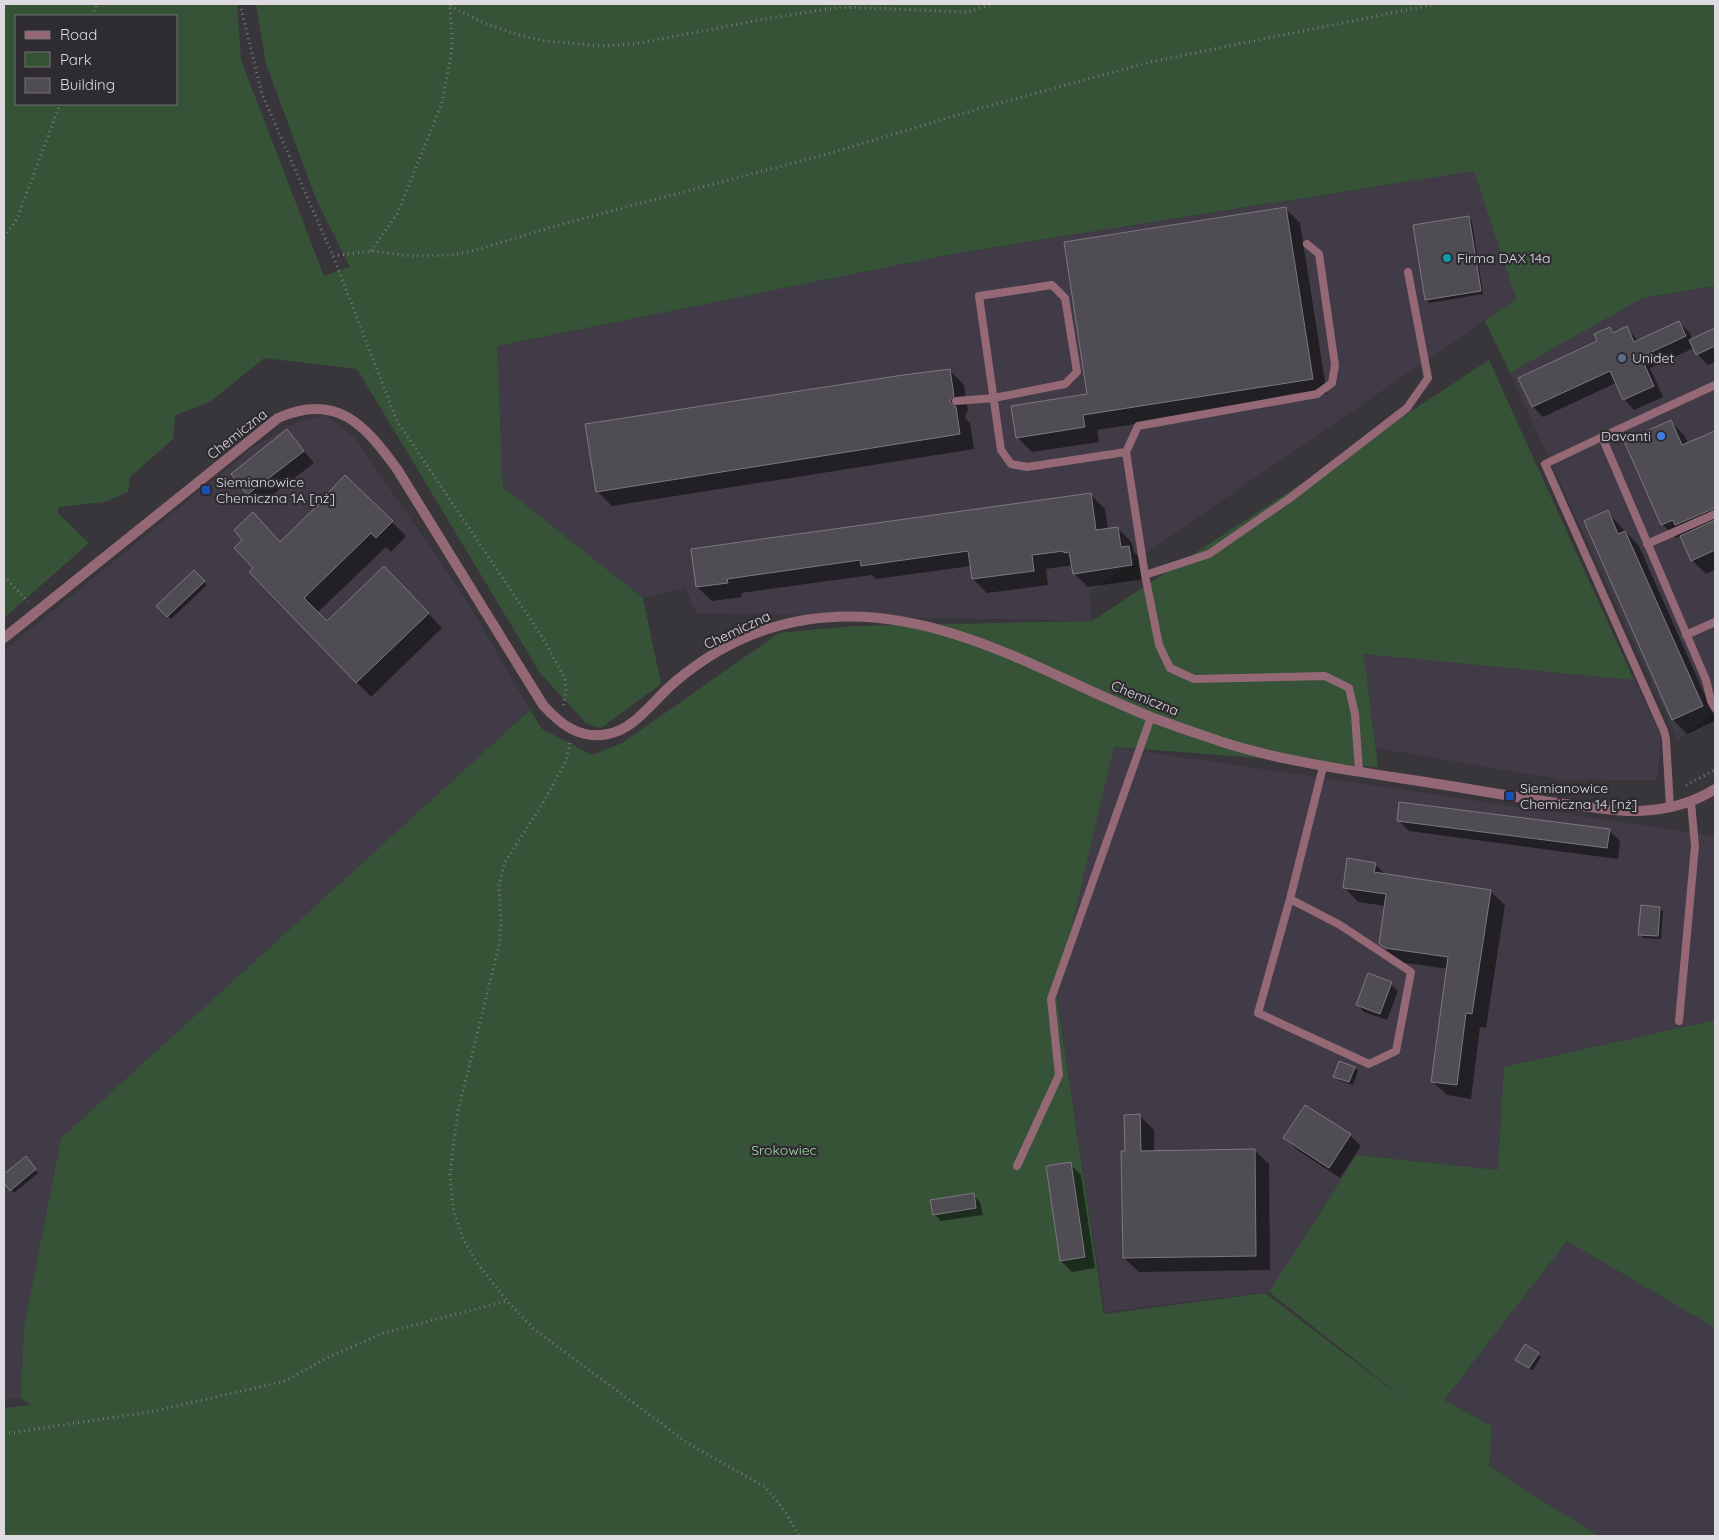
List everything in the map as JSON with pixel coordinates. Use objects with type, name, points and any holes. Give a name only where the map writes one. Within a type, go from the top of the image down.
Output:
[{"type":"street","name":"Chemiczna","points":[[4,638],[278,418],[291,412],[312,408],[330,410],[344,415],[356,422],[378,443],[397,469],[542,705],[554,718],[574,731],[597,735],[610,734],[621,730],[703,660],[734,642],[777,625],[814,618],[852,615],[899,620],[938,629],[976,641],[1026,660],[1150,717],[1225,742],[1324,767],[1359,771],[1500,795],[1626,811],[1660,810],[1691,802],[1715,789]]},
{"type":"lane","points":[[1307,244],[1319,254],[1335,365],[1332,383],[1317,394],[1138,426],[1126,452],[1145,575],[1159,645],[1170,668],[1194,679],[1325,676],[1349,688],[1355,714],[1359,771]]},
{"type":"lane","points":[[1145,575],[1209,554],[1290,498],[1407,408],[1428,378],[1408,272]]},
{"type":"lane","points":[[956,401],[994,398],[1065,384],[1078,372],[1065,298],[1052,285],[979,296],[994,398],[1001,450],[1011,464],[1027,467],[1126,452]]},
{"type":"lane","points":[[1670,807],[1664,731],[1545,464],[1715,385]]},
{"type":"lane","points":[[1602,437],[1706,680],[1711,701],[1715,708]]},
{"type":"lane","points":[[1647,544],[1715,514]]},
{"type":"lane","points":[[1686,635],[1715,622]]},
{"type":"lane","points":[[1017,1166],[1059,1075],[1051,999],[1150,717]]},
{"type":"lane","points":[[1290,899],[1340,925],[1411,972],[1396,1051],[1368,1064],[1258,1013],[1324,767]]},
{"type":"lane","points":[[1678,1021],[1695,846],[1691,802]]},
{"type":"path","points":[[240,4],[262,94],[334,256],[397,421],[543,638],[565,678],[566,692],[563,707],[554,718]]},
{"type":"path","points":[[450,5],[484,23],[522,36],[546,41],[602,46],[634,44],[770,18],[840,7],[967,12],[993,4]]},
{"type":"path","points":[[334,256],[371,251],[412,256],[452,255],[476,250],[562,224],[820,156],[1133,66],[1435,4]]},
{"type":"path","points":[[371,251],[397,214],[442,103],[452,55],[450,5]]},
{"type":"path","points":[[4,237],[17,219],[60,105]]},
{"type":"path","points":[[4,576],[37,611]]},
{"type":"path","points":[[574,731],[566,761],[543,803],[505,862],[499,884],[501,926],[499,946],[458,1111],[450,1175],[453,1208],[463,1239],[478,1264],[507,1301],[534,1329],[689,1444],[764,1487],[784,1510],[798,1536]]},
{"type":"path","points":[[1686,785],[1715,770]]},
{"type":"path","points":[[4,1434],[155,1411],[286,1381],[327,1358],[383,1332],[507,1301]]},
{"type":"shaded area","points":[[1475,171],[1516,299],[1090,591],[1092,621],[696,613],[685,588],[643,598],[503,487],[497,346],[958,253]]},
{"type":"shaded area","points":[[1715,286],[1715,712],[1678,740],[1510,373],[1643,298]]},
{"type":"shaded area","points":[[326,415],[355,438],[465,598],[530,710],[61,1138],[24,1327],[21,1398],[4,1399],[4,651],[252,448],[298,421]]},
{"type":"shaded area","points":[[1364,653],[1634,680],[1661,735],[1657,780],[1563,780],[1376,748]]},
{"type":"shaded area","points":[[1113,747],[1715,836],[1715,1020],[1505,1067],[1498,1170],[1357,1155],[1269,1292],[1105,1312],[1056,992]]},
{"type":"shaded area","points":[[1567,1241],[1715,1328],[1715,1536],[1599,1536],[1511,1481],[1489,1465],[1492,1426],[1444,1400]]},
{"type":"green space","points":[[4,4],[237,4],[241,60],[324,276],[350,267],[316,199],[266,64],[256,4],[1715,4],[1715,286],[1643,298],[1510,373],[1485,321],[1516,299],[1474,171],[958,253],[497,346],[503,487],[643,598],[661,684],[601,728],[586,723],[540,673],[357,369],[264,358],[214,399],[175,415],[173,439],[130,477],[128,492],[105,502],[58,507],[58,513],[89,543],[4,618]]},
{"type":"green space","name":"Srokowiec","points":[[1489,360],[1634,680],[1364,654],[1378,767],[1114,747],[1056,992],[1104,1314],[1265,1293],[1422,1413],[1269,1292],[1357,1155],[1498,1170],[1504,1067],[1715,1020],[1715,1328],[1567,1241],[1444,1400],[1492,1426],[1489,1465],[1511,1481],[1599,1536],[4,1536],[4,1408],[30,1405],[21,1398],[24,1327],[61,1138],[530,710],[542,729],[592,755],[622,743],[779,633],[853,626],[1092,621]]},
{"type":"building","points":[[1286,207],[1313,379],[1083,415],[1085,427],[1016,438],[1011,406],[1087,394],[1064,242]]},
{"type":"building","name":"Firma DAX 14a","points":[[1469,216],[1481,291],[1425,300],[1413,225]]},
{"type":"building","points":[[1679,321],[1686,336],[1641,357],[1654,386],[1623,400],[1610,371],[1532,407],[1518,378],[1597,341],[1594,334],[1610,327],[1613,333],[1627,326],[1634,342]]},
{"type":"building","points":[[1715,328],[1715,346],[1696,355],[1689,340]]},
{"type":"building","points":[[950,369],[954,396],[950,402],[956,407],[960,434],[596,492],[585,424]]},
{"type":"building","points":[[1671,420],[1682,445],[1715,431],[1715,508],[1675,525],[1673,520],[1661,525],[1624,441]]},
{"type":"building","points":[[287,429],[304,451],[247,495],[231,474]]},
{"type":"building","points":[[345,475],[393,521],[376,538],[371,533],[304,598],[327,621],[384,566],[429,613],[356,683],[249,572],[253,568],[234,548],[242,540],[234,530],[253,512],[280,542],[329,494]]},
{"type":"building","points":[[1091,493],[1096,530],[1118,527],[1121,547],[1129,546],[1132,565],[1073,574],[1069,552],[1064,553],[1064,551],[1032,555],[1034,571],[972,579],[968,551],[861,566],[860,560],[727,579],[728,583],[696,587],[691,549]]},
{"type":"building","points":[[1608,510],[1618,534],[1625,531],[1703,706],[1672,720],[1584,521]]},
{"type":"building","points":[[1715,520],[1715,550],[1691,561],[1680,536]]},
{"type":"building","points":[[194,570],[205,581],[167,617],[156,606]]},
{"type":"building","points":[[1399,802],[1610,829],[1607,848],[1397,821]]},
{"type":"building","points":[[1347,858],[1376,863],[1374,872],[1491,890],[1472,1014],[1466,1013],[1457,1085],[1431,1082],[1448,957],[1385,948],[1379,944],[1386,894],[1343,888]]},
{"type":"building","points":[[1641,905],[1660,907],[1658,936],[1638,935]]},
{"type":"building","points":[[1368,973],[1392,982],[1380,1014],[1356,1005]]},
{"type":"building","points":[[1339,1061],[1355,1067],[1349,1082],[1333,1077]]},
{"type":"building","points":[[1305,1105],[1351,1134],[1329,1168],[1283,1138]]},
{"type":"building","points":[[1140,1114],[1141,1151],[1255,1149],[1256,1256],[1123,1258],[1121,1151],[1125,1151],[1124,1115]]},
{"type":"building","points":[[26,1156],[36,1169],[10,1191],[4,1183],[4,1174]]},
{"type":"building","points":[[1071,1162],[1085,1257],[1060,1261],[1046,1166]]},
{"type":"building","points":[[974,1193],[976,1208],[933,1215],[930,1200]]},
{"type":"building","points":[[1525,1344],[1539,1353],[1529,1368],[1515,1360]]},
{"type":"place","name":"Firma DAX 14a","points":[[1447,258]]},
{"type":"place","name":"Unidet","points":[[1622,358]]},
{"type":"place","name":"Davanti","points":[[1661,436]]},
{"type":"place","name":"Siemianowice Chemiczna 1A [nż]","points":[[206,490]]},
{"type":"place","name":"Siemianowice Chemiczna 14 [nż]","points":[[1510,796]]}]
